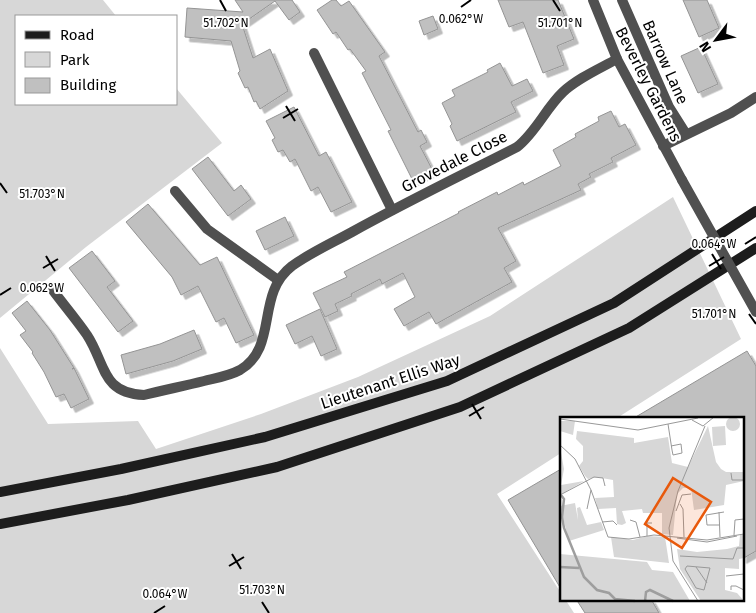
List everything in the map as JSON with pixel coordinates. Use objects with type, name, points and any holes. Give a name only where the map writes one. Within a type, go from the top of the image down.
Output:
[{"type":"main road","name":"Lieutenant Ellis Way","points":[[0,492],[120,469],[265,437],[447,381],[614,303],[756,211]]},
{"type":"main road","points":[[0,524],[128,500],[277,467],[460,407],[629,328],[756,248]]},
{"type":"street","name":"Beverley Gardens","points":[[593,0],[617,59],[663,146],[756,312]]},
{"type":"street","name":"Barrow Lane","points":[[622,0],[669,107],[686,134]]},
{"type":"street","name":"Grovedale Close","points":[[314,53],[392,210]]},
{"type":"street","name":"Grovedale Close","points":[[52,289],[87,336],[108,378],[122,391],[132,394],[144,394],[223,377],[238,371],[246,366],[259,352],[264,336],[269,305],[278,280],[293,265],[392,210],[517,147],[562,93],[578,80],[617,59]]},
{"type":"street","points":[[663,146],[731,113],[756,97]]},
{"type":"street","points":[[175,191],[211,233],[278,280]]},
{"type":"green space","points":[[0,0],[103,0],[115,15],[15,15],[15,105],[178,105],[178,90],[222,143],[86,247],[0,318]]},
{"type":"green space","points":[[673,197],[741,339],[619,417],[560,417],[560,454],[497,494],[560,591],[560,600],[566,600],[574,613],[0,613],[0,348],[48,424],[138,421],[156,449],[261,414],[358,377],[490,316]]},
{"type":"building","points":[[235,0],[292,0],[300,12],[289,20],[275,1],[242,24],[253,58],[270,49],[288,91],[260,109],[256,101],[254,102],[248,87],[245,88],[238,73],[240,71],[231,41],[185,37],[187,8],[243,12]]},
{"type":"building","points":[[332,0],[336,0],[341,6],[349,1],[385,52],[379,56],[418,132],[421,130],[427,142],[420,146],[433,171],[413,181],[388,131],[391,130],[362,73],[366,71],[336,32],[333,34],[317,10]]},
{"type":"building","points":[[498,0],[558,0],[574,39],[557,46],[564,65],[543,73],[523,22],[509,27]]},
{"type":"building","points":[[683,0],[707,0],[719,28],[699,37]]},
{"type":"building","points":[[433,16],[438,29],[424,35],[419,21]]},
{"type":"building","points":[[701,47],[718,84],[698,93],[681,56]]},
{"type":"building","points":[[500,63],[512,86],[527,79],[533,91],[511,102],[516,112],[457,141],[450,126],[452,124],[442,103],[455,96],[452,90],[488,72],[487,70]]},
{"type":"building","points":[[294,107],[319,156],[326,152],[352,202],[331,212],[318,187],[311,191],[295,159],[290,162],[283,150],[278,152],[272,140],[275,138],[266,121]]},
{"type":"building","points":[[611,111],[619,127],[625,124],[636,145],[611,158],[613,162],[589,174],[591,177],[578,184],[581,190],[498,228],[516,261],[504,268],[512,282],[436,324],[429,312],[404,326],[394,309],[415,297],[403,273],[382,284],[380,279],[351,294],[352,296],[335,304],[338,311],[325,317],[313,293],[347,277],[344,272],[497,192],[498,195],[523,182],[524,185],[561,166],[553,150],[576,137],[575,134],[599,121],[598,117]]},
{"type":"building","points":[[208,157],[234,191],[241,185],[251,199],[228,216],[192,169]]},
{"type":"building","points":[[148,204],[200,265],[217,257],[254,335],[236,343],[224,318],[216,322],[198,286],[181,295],[172,277],[126,222]]},
{"type":"building","points":[[285,217],[294,236],[265,250],[256,231]]},
{"type":"building","points":[[92,251],[115,281],[107,287],[133,321],[118,332],[69,268]]},
{"type":"building","points":[[27,301],[50,330],[74,368],[89,399],[71,408],[64,394],[56,397],[33,352],[20,335],[26,331],[12,313]]},
{"type":"building","points":[[320,309],[337,349],[321,356],[312,336],[295,344],[286,325]]},
{"type":"building","points":[[194,330],[202,349],[173,361],[126,374],[121,355],[160,344]]},
{"type":"building","points":[[747,351],[756,366],[756,551],[744,558],[744,417],[636,417]]},
{"type":"building","points":[[560,470],[560,587],[508,500]]},
{"type":"building","points":[[577,600],[652,600],[659,613],[585,613]]}]
